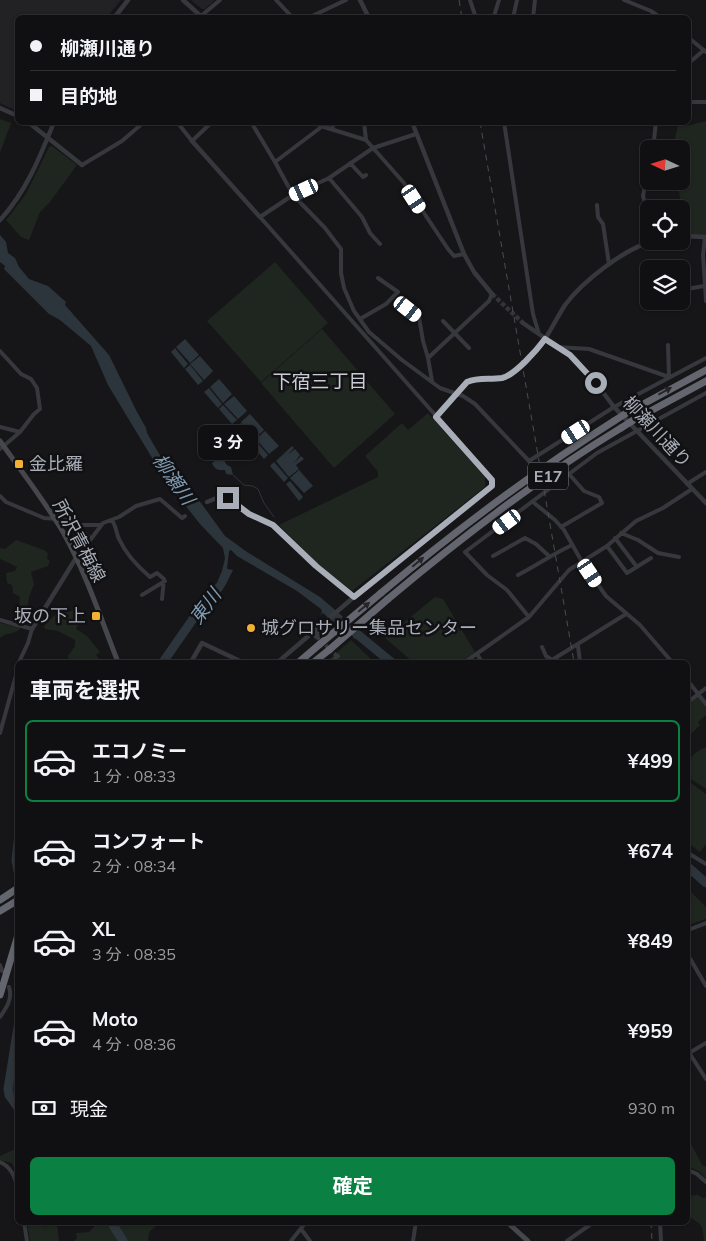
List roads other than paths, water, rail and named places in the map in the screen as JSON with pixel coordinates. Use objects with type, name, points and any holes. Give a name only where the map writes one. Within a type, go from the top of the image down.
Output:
[{"type":"highway","name":"E17","points":[[301,660],[319,641],[381,593],[432,550],[516,486],[614,421],[706,370]]},
{"type":"highway","name":"E17","points":[[316,660],[388,598],[528,489],[632,421],[706,381]]},
{"type":"highway","points":[[0,894],[15,888]]},
{"type":"highway","points":[[0,900],[15,888]]},
{"type":"highway","points":[[0,911],[15,901]]},
{"type":"highway","points":[[0,995],[15,945]]},
{"type":"main road","name":"所沢青梅線","points":[[1,445],[55,519],[77,560],[115,660]]},
{"type":"main road","points":[[510,1225],[528,1241]]},
{"type":"street","points":[[116,15],[128,0]]},
{"type":"street","points":[[183,0],[200,15]]},
{"type":"street","points":[[204,15],[220,0]]},
{"type":"street","points":[[276,0],[289,15]]},
{"type":"street","points":[[314,15],[346,0]]},
{"type":"street","points":[[360,0],[368,15]]},
{"type":"street","points":[[470,0],[475,15]]},
{"type":"street","points":[[494,15],[499,0]]},
{"type":"street","points":[[514,15],[517,0]]},
{"type":"street","points":[[532,15],[535,0]]},
{"type":"street","points":[[624,0],[657,15]]},
{"type":"street","points":[[691,40],[705,51],[691,62]]},
{"type":"street","points":[[691,102],[706,102]]},
{"type":"street","points":[[0,108],[15,115]]},
{"type":"street","points":[[32,125],[82,165],[122,140],[140,125]]},
{"type":"street","points":[[0,220],[30,178],[53,125]]},
{"type":"street","points":[[180,125],[492,480],[492,486],[354,597],[280,660]]},
{"type":"street","points":[[192,140],[209,125]]},
{"type":"street","points":[[253,125],[293,195],[325,228],[341,249],[341,273],[344,288],[354,310],[369,332],[432,382],[445,390],[463,396],[475,404],[529,461],[614,407],[706,358]]},
{"type":"street","points":[[275,162],[321,125]]},
{"type":"street","points":[[324,125],[366,140],[404,184],[454,256],[464,254]]},
{"type":"street","points":[[331,129],[334,125]]},
{"type":"street","points":[[364,125],[366,140]]},
{"type":"street","points":[[413,125],[464,254],[474,272],[492,294],[489,301],[428,358]]},
{"type":"street","points":[[504,125],[533,314],[539,334]]},
{"type":"street","points":[[654,140],[656,125]]},
{"type":"street","points":[[260,217],[293,195],[329,178],[374,148],[416,134]]},
{"type":"street","points":[[350,163],[363,177],[366,175]]},
{"type":"street","points":[[329,178],[362,217],[370,233],[380,244]]},
{"type":"street","points":[[597,205],[598,217],[603,224],[609,264]]},
{"type":"street","points":[[690,236],[705,237],[703,255],[706,300]]},
{"type":"street","points":[[436,417],[470,381],[502,378],[510,374],[545,339],[570,299],[609,264],[640,245]]},
{"type":"street","points":[[360,319],[386,304],[398,292],[378,278]]},
{"type":"street","points":[[690,288],[704,286]]},
{"type":"street","points":[[404,302],[408,309],[419,317],[432,382]]},
{"type":"street","points":[[443,321],[469,348]]},
{"type":"street","name":"柳瀬川通り","points":[[523,323],[575,359],[614,407],[706,503]]},
{"type":"street","points":[[365,337],[369,332]]},
{"type":"street","points":[[668,345],[669,377]]},
{"type":"street","points":[[557,347],[589,349],[669,377]]},
{"type":"street","points":[[0,351],[21,374],[31,379],[37,388],[40,409],[20,432],[1,445]]},
{"type":"street","points":[[529,617],[507,590],[487,575],[465,552],[597,453],[706,393]]},
{"type":"street","points":[[0,427],[20,432]]},
{"type":"street","points":[[687,484],[706,472]]},
{"type":"street","points":[[561,527],[602,503],[599,497],[584,490],[569,474]]},
{"type":"street","points":[[469,660],[529,617],[570,570],[606,546],[636,520],[663,508],[692,488]]},
{"type":"street","points":[[0,496],[6,502],[44,518],[70,520],[91,539]]},
{"type":"street","points":[[208,502],[219,497],[228,498],[249,514],[271,524],[316,566],[354,597]]},
{"type":"street","points":[[76,525],[101,525],[132,507],[158,499],[163,501],[182,518],[185,516]]},
{"type":"street","points":[[533,502],[561,527],[582,562],[606,596],[640,625],[670,660]]},
{"type":"street","points":[[112,520],[116,527],[117,536],[127,554],[138,567],[150,577],[157,572],[165,581]]},
{"type":"street","points":[[20,660],[32,629],[101,525]]},
{"type":"street","points":[[621,533],[638,540],[658,553],[679,557]]},
{"type":"street","points":[[492,556],[525,538],[536,544],[549,556]]},
{"type":"street","points":[[615,538],[636,567]]},
{"type":"street","points":[[518,575],[542,563],[549,556],[572,545]]},
{"type":"street","points":[[606,546],[626,573],[651,558]]},
{"type":"street","points":[[142,595],[165,581]]},
{"type":"street","points":[[162,599],[161,594],[165,581]]},
{"type":"street","points":[[542,647],[546,656],[552,660],[578,646],[626,614]]},
{"type":"street","points":[[0,620],[32,629]]},
{"type":"street","points":[[311,633],[314,635],[324,627],[316,637],[319,641]]},
{"type":"street","points":[[192,660],[202,644],[238,660]]},
{"type":"street","points":[[578,646],[580,660]]},
{"type":"street","points":[[477,654],[481,660]]},
{"type":"street","points":[[333,660],[338,656],[336,655]]},
{"type":"street","points":[[690,683],[706,704]]},
{"type":"street","points":[[0,734],[15,684]]},
{"type":"street","points":[[690,701],[706,688]]},
{"type":"street","points":[[690,853],[706,864]]},
{"type":"street","points":[[690,929],[706,923]]},
{"type":"street","points":[[690,958],[706,986]]},
{"type":"street","points":[[0,965],[2,971]]},
{"type":"street","points":[[0,1017],[9,1000],[9,987]]},
{"type":"street","points":[[690,1051],[706,1043]]},
{"type":"street","points":[[690,1055],[706,1079]]},
{"type":"street","points":[[0,1162],[11,1170],[15,1181]]},
{"type":"street","points":[[690,1171],[706,1182]]},
{"type":"street","points":[[24,1225],[27,1241]]},
{"type":"street","points":[[291,1241],[304,1225]]},
{"type":"street","points":[[413,1241],[416,1225]]},
{"type":"street","points":[[567,1241],[590,1225]]},
{"type":"street","points":[[660,1225],[661,1241]]},
{"type":"street","points":[[301,1229],[310,1241]]},
{"type":"water","points":[[0,235],[6,242],[8,253],[15,258],[19,267],[29,279],[48,286],[66,302],[65,305],[109,355],[147,433],[165,464],[193,492],[225,536],[247,552],[320,597],[362,633],[355,639],[323,613],[320,615],[321,609],[297,591],[237,556],[231,550],[229,551],[227,569],[233,570],[225,586],[215,598],[209,593],[216,585],[222,571],[225,558],[223,548],[200,524],[166,481],[108,385],[91,346],[60,320],[49,314],[4,269],[5,266],[0,262]]},
{"type":"water","points":[[185,339],[199,355],[190,363],[176,347]]},
{"type":"water","points":[[175,348],[188,364],[184,368],[171,352]]},
{"type":"water","points":[[200,356],[213,371],[204,380],[190,364]]},
{"type":"water","points":[[190,365],[203,381],[198,385],[185,369]]},
{"type":"water","points":[[219,379],[232,394],[223,403],[210,387]]},
{"type":"water","points":[[209,388],[222,404],[218,408],[204,392]]},
{"type":"water","points":[[234,396],[247,411],[238,419],[224,404]]},
{"type":"water","points":[[223,405],[237,420],[232,424],[219,409]]},
{"type":"water","points":[[250,414],[264,430],[255,438],[241,422]]},
{"type":"water","points":[[241,423],[254,439],[249,443],[236,427]]},
{"type":"water","points":[[265,431],[279,446],[269,454],[256,439]]},
{"type":"water","points":[[255,440],[268,455],[264,459],[251,444]]},
{"type":"water","points":[[292,446],[294,448],[287,455],[295,449],[300,455],[294,463],[301,456],[304,459],[296,465],[299,469],[289,477],[276,461]]},
{"type":"water","points":[[218,459],[223,459],[231,467],[233,475],[226,474],[225,470],[219,470],[214,467],[212,463]]},
{"type":"water","points":[[274,462],[288,478],[284,482],[270,466]]},
{"type":"water","points":[[299,470],[313,486],[304,493],[290,478]]},
{"type":"water","points":[[290,481],[303,497],[299,501],[286,484]]},
{"type":"waterway","points":[[233,475],[244,485],[253,486],[258,489],[264,503],[274,517]]},
{"type":"waterway","name":"東川","points":[[164,660],[193,619],[219,587]]},
{"type":"waterway","name":"柳瀬川","points":[[351,629],[389,660]]},
{"type":"waterway","name":"柳瀬川","points":[[690,869],[706,883]]},
{"type":"waterway","name":"東川","points":[[15,1046],[8,1089],[9,1095],[15,1104]]},
{"type":"waterway","name":"東川","points":[[113,1225],[123,1241]]},
{"type":"tunnel","points":[[492,294],[523,323]]},
{"type":"tunnel","points":[[529,461],[548,491]]},
{"type":"tunnel","points":[[321,641],[336,655]]},
{"type":"railway","points":[[459,0],[462,15]]},
{"type":"railway","points":[[481,125],[574,660]]},
{"type":"railway","points":[[651,1225],[652,1241]]},
{"type":"place","name":"金比羅","points":[[19,464]]},
{"type":"place","name":"坂の下上","points":[[96,616]]},
{"type":"place","name":"城グロサリー集品センター","points":[[251,628]]},
{"type":"district","name":"下宿三丁目","points":[[320,381]]}]
